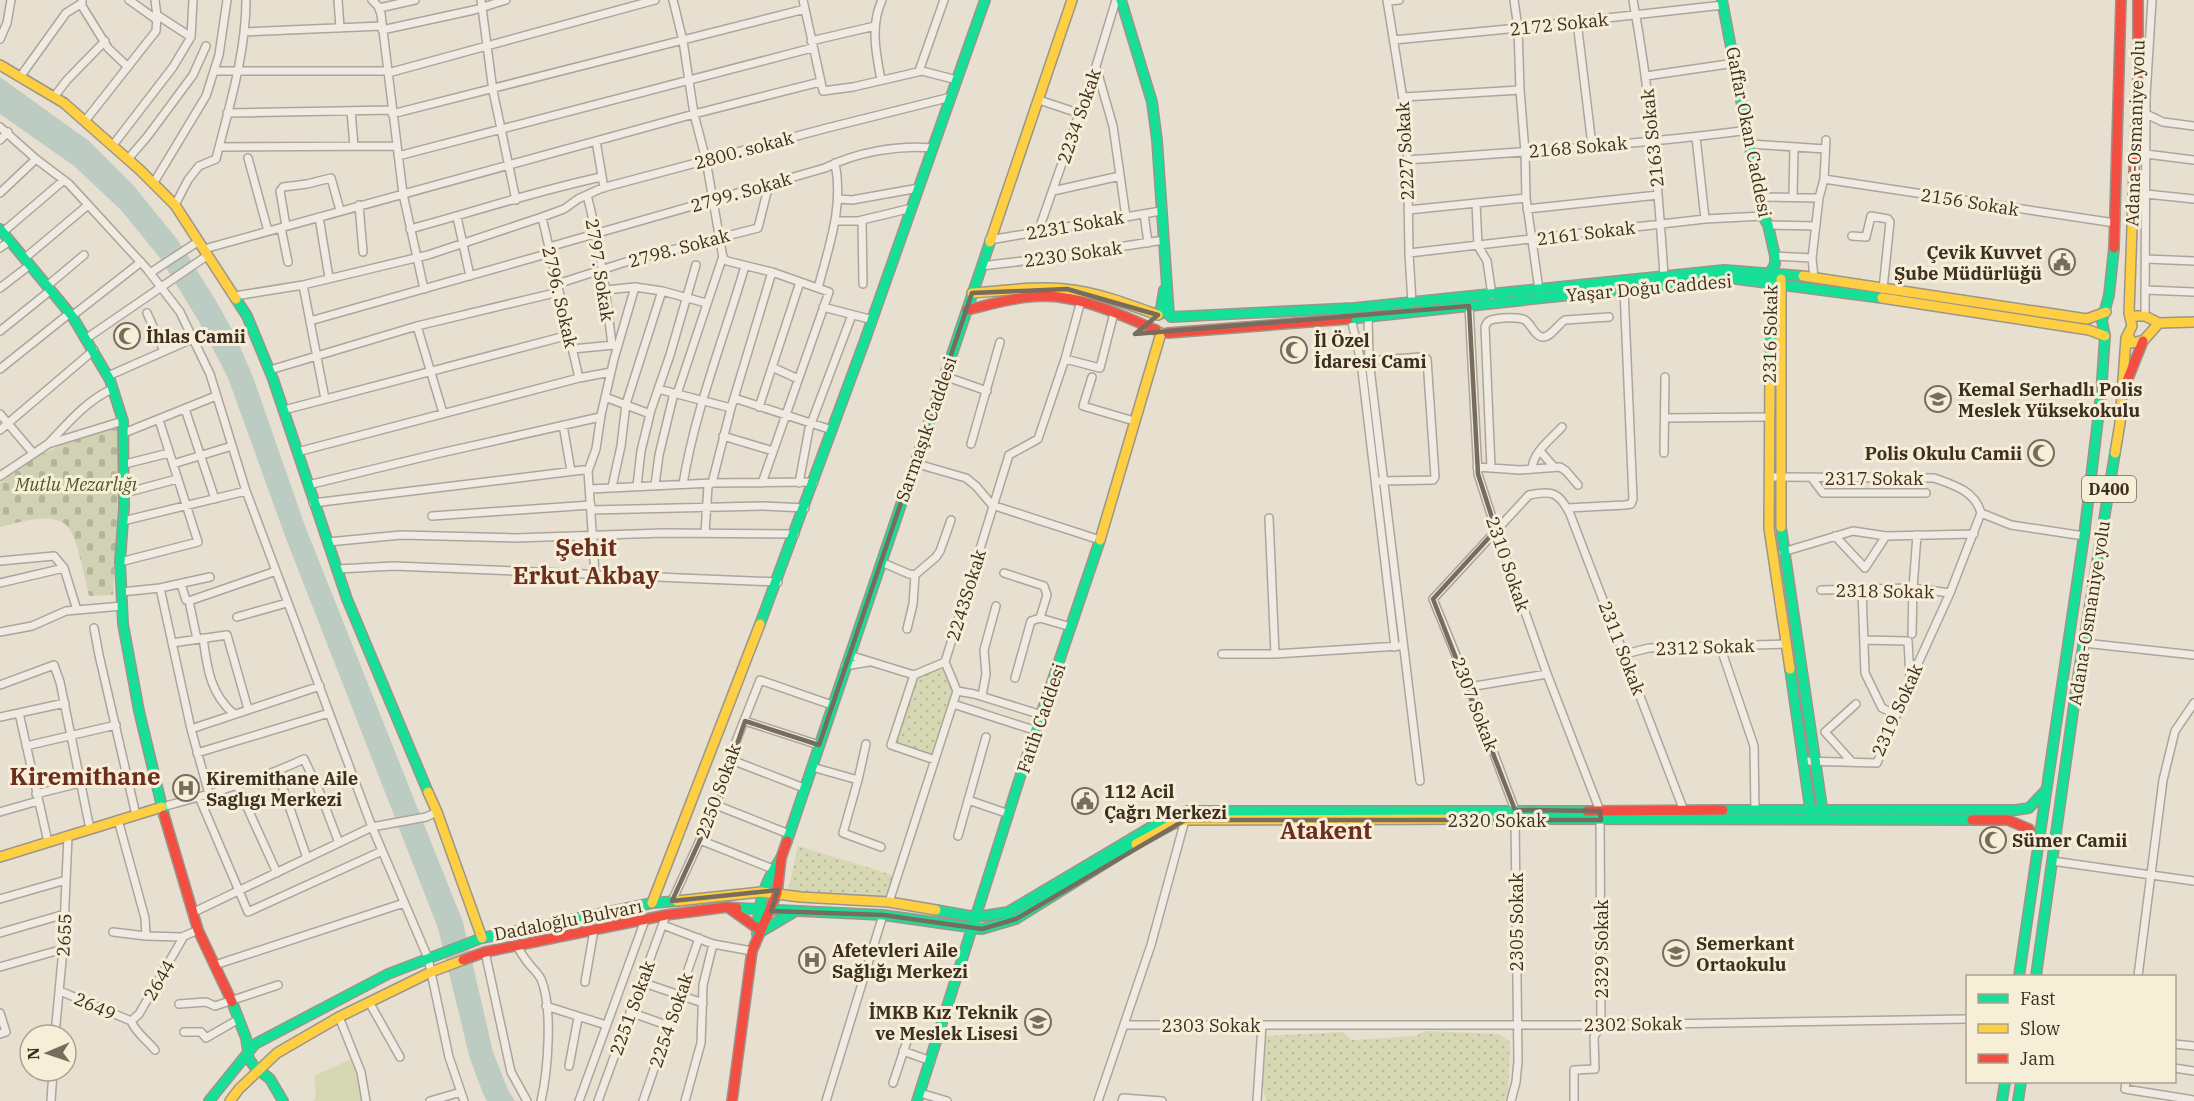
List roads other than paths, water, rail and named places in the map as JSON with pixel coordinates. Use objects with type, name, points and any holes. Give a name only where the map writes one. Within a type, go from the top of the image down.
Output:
[{"type":"main road","points":[[652,903],[778,582],[985,0]]},
{"type":"main road","name":"Sarmaşık Caddesi","points":[[780,858],[1072,0]]},
{"type":"main road","points":[[1121,0],[1152,102],[1157,140],[1166,273],[1165,315],[1173,326],[1161,332],[1154,322],[1165,315]]},
{"type":"main road","name":"Adana-Osmaniye yolu","points":[[2036,975],[2084,643],[2120,423],[2127,336],[2133,325],[2120,312],[2115,223],[2119,143],[2121,0]]},
{"type":"main road","name":"Adana-Osmaniye yolu","points":[[2120,312],[2138,75],[2138,0]]},
{"type":"main road","name":"Gaffar Okan Caddesi","points":[[1723,2],[1760,197],[1775,260]]},
{"type":"main road","points":[[0,65],[54,97],[86,121],[175,205],[248,316],[270,370],[313,503],[371,659],[437,812],[478,939]]},
{"type":"main road","points":[[1,230],[71,315],[87,338],[108,376],[123,421],[126,464],[120,562],[121,592],[123,624],[139,711],[162,807],[198,930],[251,1047],[249,1059],[270,1079],[283,1101]]},
{"type":"main road","name":"2316 Sokak","points":[[1775,260],[1781,273]]},
{"type":"main road","name":"2316 Sokak","points":[[1775,260],[1768,417],[1772,551],[1786,644],[1809,760],[1824,820]]},
{"type":"main road","name":"Yaşar Doğu Caddesi","points":[[972,293],[1038,287],[1067,289],[1165,315],[1262,314],[1412,303],[1724,270],[2089,330],[2115,340],[2127,336],[2134,344],[2143,341]]},
{"type":"main road","name":"Yaşar Doğu Caddesi","points":[[967,310],[1021,297],[1047,296],[1081,301],[1161,332],[1219,331],[1624,290],[1709,279],[1774,280],[1781,273],[2087,319],[2120,312],[2145,316]]},
{"type":"main road","name":"2316 Sokak","points":[[1774,280],[1783,552],[1809,760],[1811,820]]},
{"type":"main road","name":"Adana-Osmaniye yolu","points":[[2019,975],[2084,536],[2102,394],[2105,336],[2102,321],[2120,312]]},
{"type":"main road","points":[[2145,316],[2158,323],[2194,322]]},
{"type":"main road","points":[[2123,390],[2143,341],[2158,323]]},
{"type":"main road","name":"Fatih Caddesi","points":[[918,1097],[1100,540],[1161,332]]},
{"type":"main road","name":"2320 Sokak","points":[[1601,816],[1684,811],[2016,810],[2029,808],[2046,790]]},
{"type":"main road","points":[[0,857],[162,807]]},
{"type":"main road","name":"2320 Sokak","points":[[976,917],[1008,912],[1163,820],[1188,811],[1811,820],[2008,820],[2030,829],[2038,846]]},
{"type":"main road","name":"2320 Sokak","points":[[972,928],[982,929],[1016,919],[1128,849],[1173,824],[1185,820],[1515,815]]},
{"type":"main road","points":[[732,1101],[740,1032],[758,932],[761,892],[780,858]]},
{"type":"main road","points":[[758,932],[771,910],[777,893],[780,858]]},
{"type":"main road","name":"Dadaloğlu Bulvarı","points":[[209,1101],[251,1047],[388,974],[478,939],[652,903],[761,892],[801,897],[889,902],[976,917]]},
{"type":"main road","points":[[727,907],[747,919],[758,932]]},
{"type":"main road","name":"Dadaloğlu Bulvarı","points":[[230,1101],[277,1053],[339,1017],[435,970],[516,945],[666,915],[727,907],[884,915],[972,928]]},
{"type":"main road","points":[[758,932],[795,911]]},
{"type":"main road","points":[[251,1047],[261,1047],[267,1054],[270,1079]]},
{"type":"main road","points":[[2002,1101],[2004,1083]]},
{"type":"main road","points":[[2018,1101],[2020,1083]]},
{"type":"street","points":[[0,39],[8,22],[11,0]]},
{"type":"street","points":[[129,0],[191,37]]},
{"type":"street","points":[[86,121],[156,30],[155,0]]},
{"type":"street","points":[[113,145],[173,67],[191,37],[193,0]]},
{"type":"street","points":[[153,184],[206,96],[219,55],[227,0]]},
{"type":"street","points":[[175,205],[199,166],[216,159],[244,32],[246,0]]},
{"type":"street","points":[[338,0],[340,28]]},
{"type":"street","points":[[372,0],[379,8],[403,194],[424,289]]},
{"type":"street","points":[[379,8],[415,0]]},
{"type":"street","points":[[244,32],[382,28],[506,0]]},
{"type":"street","points":[[214,71],[387,72],[655,0]]},
{"type":"street","points":[[655,485],[659,455],[676,393],[723,256],[706,160],[694,114],[683,41],[673,0]]},
{"type":"street","points":[[803,0],[820,82],[825,92],[919,71],[957,80]]},
{"type":"street","points":[[881,80],[875,47],[875,26],[882,0]]},
{"type":"street","points":[[919,71],[944,0]]},
{"type":"street","name":"2234 Sokak","points":[[1038,232],[1096,66],[1116,0]]},
{"type":"street","points":[[1388,1],[1399,0]]},
{"type":"street","points":[[1514,0],[1518,28],[1526,198],[1539,290]]},
{"type":"street","name":"2163 Sokak","points":[[1633,0],[1646,76],[1659,195],[1664,276]]},
{"type":"street","points":[[1691,0],[1693,9]]},
{"type":"street","points":[[2145,316],[2146,114],[2152,0]]},
{"type":"street","points":[[20,77],[66,13],[82,1],[108,48],[128,67]]},
{"type":"street","name":"2227 Sokak","points":[[1388,1],[1404,97],[1408,160],[1408,253],[1412,303]]},
{"type":"street","name":"2172 Sokak","points":[[1394,40],[1693,9],[1723,2]]},
{"type":"street","points":[[482,4],[492,88],[516,200]]},
{"type":"street","points":[[227,113],[392,112],[805,9]]},
{"type":"street","points":[[1577,22],[1592,145]]},
{"type":"street","points":[[398,156],[875,26]]},
{"type":"street","points":[[54,97],[67,80],[105,41]]},
{"type":"street","points":[[128,159],[193,75],[206,46]]},
{"type":"street","points":[[1646,76],[1735,63]]},
{"type":"street","points":[[1096,66],[1113,126],[1126,217]]},
{"type":"street","points":[[150,273],[204,248],[694,114],[820,82]]},
{"type":"street","points":[[1404,97],[1520,90]]},
{"type":"street","name":"2800. sokak","points":[[235,296],[303,285],[417,258],[542,217],[604,188],[951,97]]},
{"type":"street","points":[[1039,100],[1078,113]]},
{"type":"street","points":[[351,111],[354,146]]},
{"type":"street","points":[[2146,114],[2163,123],[2194,126]]},
{"type":"street","points":[[0,127],[64,180],[141,262],[180,312],[210,374],[246,491],[372,827],[404,903],[432,957],[449,1057],[464,1101]]},
{"type":"street","name":"2168 Sokak","points":[[1408,160],[1696,137],[1749,130]]},
{"type":"street","points":[[0,140],[8,132]]},
{"type":"street","points":[[1696,137],[1705,219]]},
{"type":"street","points":[[1814,278],[1812,258],[1819,198],[1824,179],[1826,140]]},
{"type":"street","points":[[596,141],[604,188]]},
{"type":"street","points":[[1750,144],[1826,149]]},
{"type":"street","points":[[219,147],[397,146]]},
{"type":"street","points":[[1793,197],[1794,147]]},
{"type":"street","name":"2799. Sokak","points":[[310,321],[470,276],[597,233],[713,201],[835,163],[883,150],[933,148]]},
{"type":"street","points":[[2146,154],[2194,160]]},
{"type":"street","points":[[248,158],[268,231]]},
{"type":"street","points":[[0,193],[36,159]]},
{"type":"street","points":[[818,288],[836,220],[839,199],[839,180],[835,163]]},
{"type":"street","points":[[1053,191],[1120,176]]},
{"type":"street","points":[[410,229],[602,177]]},
{"type":"street","points":[[288,262],[280,191],[283,187],[331,178],[340,210]]},
{"type":"street","name":"2156 Sokak","points":[[1824,179],[2115,223]]},
{"type":"street","points":[[1,230],[64,180]]},
{"type":"street","name":"2798. Sokak","points":[[270,370],[417,326],[558,288],[603,270],[758,228],[770,184]]},
{"type":"street","points":[[839,199],[852,200],[919,188]]},
{"type":"street","points":[[2146,194],[2194,199]]},
{"type":"street","name":"2797. Sokak","points":[[587,195],[597,233],[615,345]]},
{"type":"street","points":[[1527,209],[1659,195]]},
{"type":"street","points":[[1760,197],[1819,198]]},
{"type":"street","points":[[1408,210],[1526,198]]},
{"type":"street","points":[[1476,203],[1478,246],[1487,261],[1492,295]]},
{"type":"street","points":[[0,288],[88,205]]},
{"type":"street","points":[[359,205],[363,252]]},
{"type":"street","points":[[836,220],[862,220],[912,208]]},
{"type":"street","name":"2231 Sokak","points":[[989,240],[1161,211]]},
{"type":"street","points":[[1144,214],[1148,243]]},
{"type":"street","points":[[1852,236],[1866,237],[1871,216],[1888,219],[1890,222],[1883,289]]},
{"type":"street","points":[[319,217],[329,278]]},
{"type":"street","points":[[457,217],[470,276]]},
{"type":"street","name":"2796. Sokak","points":[[542,217],[579,378]]},
{"type":"street","name":"2161 Sokak","points":[[1408,253],[1705,219],[1765,220],[1816,226]]},
{"type":"street","points":[[862,220],[863,284]]},
{"type":"street","name":"2230 Sokak","points":[[981,266],[1164,240]]},
{"type":"street","points":[[0,248],[10,241]]},
{"type":"street","points":[[87,338],[161,287],[204,248]]},
{"type":"street","points":[[0,331],[84,255]]},
{"type":"street","points":[[723,256],[728,261],[772,272],[829,292],[762,483]]},
{"type":"street","points":[[1775,260],[1812,258]]},
{"type":"street","points":[[2146,259],[2194,261]]},
{"type":"street","points":[[0,369],[141,262]]},
{"type":"street","points":[[637,486],[641,451],[650,414],[696,265]]},
{"type":"street","points":[[682,484],[703,401],[745,266]]},
{"type":"street","points":[[705,533],[708,486],[712,483],[723,436],[772,272]]},
{"type":"street","points":[[759,406],[800,282]]},
{"type":"street","points":[[303,285],[325,399]]},
{"type":"street","points":[[606,290],[635,287],[662,291],[706,303]]},
{"type":"street","points":[[596,574],[588,471],[596,449],[600,417],[615,345],[635,287]]},
{"type":"street","points":[[1567,508],[1625,505],[1631,504],[1633,499],[1624,290]]},
{"type":"street","points":[[2146,290],[2194,292]]},
{"type":"street","points":[[612,487],[621,446],[626,406],[662,291]]},
{"type":"street","name":"2243Sokak","points":[[957,692],[945,662],[992,505],[1009,455],[1038,439],[1065,359],[1081,301]]},
{"type":"street","name":"2310 Sokak","points":[[1469,306],[1478,474],[1547,674],[1601,816]]},
{"type":"street","points":[[823,307],[873,320]]},
{"type":"street","points":[[147,313],[164,351]]},
{"type":"street","points":[[1065,359],[1100,368],[1114,313]]},
{"type":"street","points":[[799,483],[802,458],[811,424],[852,315]]},
{"type":"street","points":[[1368,317],[1365,361],[1375,479],[1420,781]]},
{"type":"street","points":[[1491,468],[1485,327],[1487,323],[1492,320],[1520,318],[1543,337],[1548,336],[1559,323],[1565,320],[1609,317]]},
{"type":"street","points":[[1351,318],[1365,361],[1384,483],[1400,646]]},
{"type":"street","points":[[417,326],[443,413]]},
{"type":"street","points":[[284,410],[569,335]]},
{"type":"street","points":[[108,376],[192,339]]},
{"type":"street","points":[[971,444],[1000,342]]},
{"type":"street","points":[[572,349],[615,345]]},
{"type":"street","points":[[0,430],[94,350]]},
{"type":"street","points":[[1365,361],[1420,357],[1427,359],[1434,480],[1384,483],[1375,479]]},
{"type":"street","points":[[772,367],[798,379]]},
{"type":"street","points":[[297,452],[579,378],[611,372]]},
{"type":"street","points":[[944,376],[987,391]]},
{"type":"street","points":[[1092,377],[1083,406],[1134,421]]},
{"type":"street","points":[[1664,453],[1665,377]]},
{"type":"street","points":[[48,444],[74,416],[99,395],[112,389]]},
{"type":"street","points":[[658,389],[731,408]]},
{"type":"street","points":[[124,434],[216,396]]},
{"type":"street","points":[[605,397],[650,414]]},
{"type":"street","points":[[734,398],[832,430]]},
{"type":"street","points":[[185,409],[215,500]]},
{"type":"street","points":[[0,414],[33,453]]},
{"type":"street","points":[[308,485],[600,417]]},
{"type":"street","points":[[1665,417],[1768,417]]},
{"type":"street","points":[[120,562],[198,542],[159,420]]},
{"type":"street","points":[[0,476],[48,444],[123,421]]},
{"type":"street","points":[[563,425],[571,471]]},
{"type":"street","points":[[1532,470],[1533,461],[1540,450],[1562,427]]},
{"type":"street","points":[[723,436],[772,451]]},
{"type":"street","points":[[172,464],[232,446]]},
{"type":"street","points":[[1540,450],[1554,467]]},
{"type":"street","points":[[126,464],[169,453]]},
{"type":"street","points":[[914,463],[966,478],[992,505],[1100,540]]},
{"type":"street","points":[[1478,467],[1532,470],[1554,467],[1564,469],[1578,485]]},
{"type":"street","points":[[313,503],[571,471],[588,471]]},
{"type":"street","name":"2317 Sokak","points":[[1770,477],[1934,478],[1958,486],[1978,503],[1981,513]]},
{"type":"street","name":"2317 Sokak","points":[[1811,477],[1823,493],[1926,493]]},
{"type":"street","points":[[124,494],[177,479]]},
{"type":"street","points":[[590,489],[712,483],[814,482]]},
{"type":"street","points":[[123,522],[246,491]]},
{"type":"street","name":"2311 Sokak","points":[[1496,530],[1529,495],[1550,492],[1562,498],[1684,811]]},
{"type":"street","points":[[432,516],[591,507],[763,506],[804,508]]},
{"type":"street","points":[[1950,593],[1981,513],[2011,525],[2084,536]]},
{"type":"street","points":[[1269,518],[1275,654]]},
{"type":"street","points":[[907,629],[914,604],[915,575],[936,557],[951,520]]},
{"type":"street","name":"2307 Sokak","points":[[1496,530],[1433,599],[1469,687],[1515,815]]},
{"type":"street","points":[[1783,552],[1853,531],[1886,536],[1974,534]]},
{"type":"street","points":[[328,542],[401,535],[515,538],[705,533],[795,534]]},
{"type":"street","points":[[1912,634],[1917,535]]},
{"type":"street","points":[[1835,536],[1865,568],[1886,536]]},
{"type":"street","points":[[0,561],[54,555],[64,568],[77,610]]},
{"type":"street","points":[[881,562],[915,575]]},
{"type":"street","points":[[338,569],[394,566],[778,582]]},
{"type":"street","points":[[0,583],[64,568]]},
{"type":"street","points":[[189,601],[276,571]]},
{"type":"street","points":[[1004,573],[1044,586],[1047,595],[1040,618]]},
{"type":"street","points":[[121,592],[160,588],[210,577]]},
{"type":"street","points":[[181,584],[186,600],[189,601],[216,694],[223,705],[234,714]]},
{"type":"street","points":[[160,588],[191,729],[209,794]]},
{"type":"street","name":"2318 Sokak","points":[[1821,590],[1913,588],[1950,593]]},
{"type":"street","points":[[1862,590],[1865,673],[1882,708],[1896,714]]},
{"type":"street","name":"2319 Sokak","points":[[1809,760],[1877,762],[1910,681],[1950,593]]},
{"type":"street","points":[[237,617],[287,603]]},
{"type":"street","points":[[0,632],[32,626],[47,618],[77,610],[122,606]]},
{"type":"street","points":[[982,696],[986,674],[984,650],[996,606]]},
{"type":"street","points":[[1015,678],[1031,621],[1040,618],[1071,627]]},
{"type":"street","points":[[94,627],[136,815]]},
{"type":"street","points":[[172,643],[226,634],[248,709]]},
{"type":"street","points":[[1864,640],[1908,640],[1910,681]]},
{"type":"street","points":[[2084,643],[2194,655]]},
{"type":"street","name":"2312 Sokak","points":[[1624,654],[1649,648],[1786,644]]},
{"type":"street","points":[[1222,654],[1275,654],[1400,646]]},
{"type":"street","points":[[1720,646],[1754,746],[1755,810]]},
{"type":"street","points":[[849,655],[914,675],[945,662]]},
{"type":"street","points":[[845,666],[872,662]]},
{"type":"street","points":[[0,685],[54,665],[90,828]]},
{"type":"street","points":[[1469,687],[1547,674]]},
{"type":"street","points":[[914,675],[891,745],[935,759]]},
{"type":"street","name":"2250 Sokak","points":[[672,901],[716,805],[729,759],[760,680],[832,705]]},
{"type":"street","points":[[191,729],[320,686]]},
{"type":"street","points":[[889,902],[957,692],[982,696],[1042,715]]},
{"type":"street","points":[[0,717],[64,703]]},
{"type":"street","points":[[2138,975],[2163,780],[2175,731],[2194,703]]},
{"type":"street","points":[[953,704],[1037,731]]},
{"type":"street","points":[[1852,762],[1825,732],[1856,704]]},
{"type":"street","points":[[19,713],[48,842]]},
{"type":"street","points":[[197,753],[329,713]]},
{"type":"street","points":[[745,721],[819,745]]},
{"type":"street","points":[[26,746],[116,725]]},
{"type":"street","points":[[958,836],[986,737]]},
{"type":"street","points":[[866,744],[843,833],[881,847]]},
{"type":"street","points":[[162,807],[237,785],[304,759],[321,793],[339,843]]},
{"type":"street","points":[[729,759],[804,788]]},
{"type":"street","points":[[812,767],[858,780]]},
{"type":"street","points":[[277,771],[307,858]]},
{"type":"street","points":[[0,812],[80,783]]},
{"type":"street","points":[[237,785],[277,873]]},
{"type":"street","points":[[199,797],[248,912],[382,851]]},
{"type":"street","points":[[968,800],[1009,814]]},
{"type":"street","points":[[716,805],[789,834]]},
{"type":"street","points":[[192,913],[372,827],[437,812]]},
{"type":"street","name":"2305 Sokak","points":[[1511,1101],[1517,1071],[1515,815]]},
{"type":"street","name":"2329 Sokak","points":[[1574,1101],[1574,1070],[1595,1069],[1594,1037],[1601,1025],[1601,816]]},
{"type":"street","points":[[118,820],[145,918],[146,936]]},
{"type":"street","points":[[1098,1101],[1150,945],[1185,820]]},
{"type":"street","name":"2655","points":[[56,1023],[63,949],[68,836]]},
{"type":"street","points":[[700,840],[773,869]]},
{"type":"street","points":[[2052,861],[2194,881]]},
{"type":"street","points":[[0,899],[66,880]]},
{"type":"street","points":[[215,965],[404,903]]},
{"type":"street","points":[[0,933],[65,914]]},
{"type":"street","name":"2251 Sokak","points":[[598,1101],[666,915]]},
{"type":"street","points":[[826,1101],[884,915]]},
{"type":"street","points":[[579,1101],[645,920]]},
{"type":"street","points":[[663,925],[714,944],[753,951]]},
{"type":"street","points":[[113,932],[146,936],[184,936],[198,930]]},
{"type":"street","points":[[585,982],[594,930]]},
{"type":"street","name":"2644","points":[[131,1021],[139,1014],[184,936]]},
{"type":"street","name":"2254 Sokak","points":[[643,1101],[699,938]]},
{"type":"street","points":[[685,1101],[701,1043],[703,985],[714,944]]},
{"type":"street","points":[[516,945],[540,977],[546,1006],[547,1057],[541,1101]]},
{"type":"street","points":[[0,967],[63,949]]},
{"type":"street","points":[[481,954],[511,1072],[527,1101]]},
{"type":"street","points":[[641,982],[703,1003]]},
{"type":"street","points":[[179,1004],[206,1002],[215,1006],[279,985]]},
{"type":"street","name":"2649","points":[[60,991],[131,1021]]},
{"type":"street","points":[[369,1002],[400,1057]]},
{"type":"street","points":[[546,1006],[606,1025]]},
{"type":"street","points":[[630,1012],[669,1026]]},
{"type":"street","points":[[0,1013],[3,1033]]},
{"type":"street","points":[[339,1017],[361,1072],[366,1101]]},
{"type":"street","points":[[569,1066],[578,1018]]},
{"type":"street","points":[[184,1032],[201,1032],[206,1038],[239,1019]]},
{"type":"street","name":"2302 Sokak","points":[[1298,1024],[1601,1025],[1966,1019]]},
{"type":"street","points":[[131,1021],[134,1028],[155,1050]]},
{"type":"street","points":[[1257,1101],[1262,1024]]},
{"type":"street","name":"2303 Sokak","points":[[1124,1025],[1298,1024]]},
{"type":"street","points":[[893,1083],[910,1032]]},
{"type":"street","points":[[2176,1044],[2194,1046]]},
{"type":"street","points":[[903,1051],[931,1061]]},
{"type":"street","points":[[2176,1068],[2194,1071]]},
{"type":"street","points":[[51,1101],[52,1083]]},
{"type":"street","points":[[2126,1083],[2125,1089],[2194,1100]]},
{"type":"street","points":[[430,1101],[461,1092]]},
{"type":"street","points":[[918,1097],[947,1101]]},
{"type":"street","points":[[1122,1100],[1162,1101]]},
{"type":"place","name":"Çevik Kuvvet Şube Müdürlüğü","points":[[2062,262]]},
{"type":"place","name":"İhlas Camii","points":[[127,336]]},
{"type":"place","name":"İl Özel İdaresi Cami","points":[[1294,350]]},
{"type":"place","name":"Kemal Serhadlı Polis Meslek Yüksekokulu","points":[[1938,399]]},
{"type":"place","name":"Polis Okulu Camii","points":[[2041,453]]},
{"type":"place","name":"Kiremithane Aile Saglıgı Merkezi","points":[[186,788]]},
{"type":"place","name":"112 Acil Çağrı Merkezi","points":[[1085,801]]},
{"type":"place","name":"Sümer Camii","points":[[1993,840]]},
{"type":"place","name":"Semerkant Ortaokulu","points":[[1676,953]]},
{"type":"place","name":"Afetevleri Aile Sağlığı Merkezi","points":[[812,960]]},
{"type":"place","name":"İMKB Kız Teknik ve Meslek Lisesi","points":[[1038,1022]]},
{"type":"district","name":"Şehit Erkut Akbay","points":[[586,561]]},
{"type":"district","name":"Kiremithane","points":[[85,776]]},
{"type":"district","name":"Atakent","points":[[1326,830]]},
{"type":"park label","name":"Mutlu Mezarlığı","points":[[76,484]]}]
